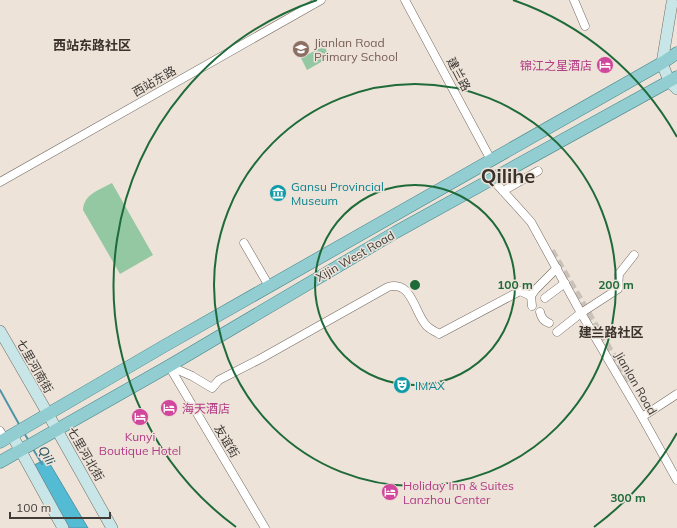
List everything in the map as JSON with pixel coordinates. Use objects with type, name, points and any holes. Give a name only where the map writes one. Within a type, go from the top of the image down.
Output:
[{"type":"main road","name":"Xijin West Road","points":[[7,436],[36,421],[269,286],[662,63],[677,53]]},
{"type":"main road","name":"Xijin West Road","points":[[0,462],[172,364],[385,239],[674,82]]},
{"type":"main road","points":[[166,345],[172,364]]},
{"type":"street","name":"西站东路","points":[[0,182],[321,0]]},
{"type":"street","name":"建兰路","points":[[405,0],[491,160]]},
{"type":"street","points":[[574,0],[585,26]]},
{"type":"street","points":[[672,2],[677,14]]},
{"type":"street","points":[[672,2],[662,63],[674,82]]},
{"type":"street","points":[[503,191],[538,170]]},
{"type":"street","name":"Jianlan Road","points":[[493,180],[531,222],[581,313],[677,480]]},
{"type":"street","points":[[244,243],[269,286]]},
{"type":"street","points":[[557,332],[581,313],[618,289],[619,274],[634,255]]},
{"type":"street","points":[[532,306],[531,296],[557,268]]},
{"type":"street","points":[[546,298],[565,283]]},
{"type":"street","points":[[172,364],[212,388],[219,380],[260,360],[323,322],[392,285],[405,290],[426,325],[439,334],[520,291],[531,296]]},
{"type":"street","points":[[540,312],[545,322],[549,323]]},
{"type":"street","name":"七里河南街","points":[[0,331],[48,414]]},
{"type":"street","name":"友谊街","points":[[172,364],[265,528]]},
{"type":"street","points":[[642,417],[677,394]]},
{"type":"street","name":"七里河北街","points":[[48,414],[112,528]]},
{"type":"street","points":[[7,436],[23,449],[63,528]]},
{"type":"green space","points":[[324,46],[330,57],[307,70],[301,58]]},
{"type":"green space","points":[[112,183],[153,255],[120,274],[83,210],[89,196],[97,190]]},
{"type":"water","points":[[47,459],[88,528],[69,528],[46,490],[34,465]]},
{"type":"waterway","name":"Qili","points":[[0,390],[20,426]]},
{"type":"waterway","name":"Qili","points":[[24,433],[29,441]]},
{"type":"waterway","name":"Qili","points":[[33,449],[42,464]]},
{"type":"tunnel","points":[[551,251],[628,382]]},
{"type":"place","name":"Jianlan Road Primary School","points":[[301,49]]},
{"type":"place","name":"锦江之星酒店","points":[[605,65]]},
{"type":"place","name":"Gansu Provincial Museum","points":[[278,193]]},
{"type":"place","name":"IMAX","points":[[402,385]]},
{"type":"place","name":"海天酒店","points":[[169,408]]},
{"type":"place","name":"Kunyi Boutique Hotel","points":[[140,417]]},
{"type":"place","name":"Holiday Inn & Suites Lanzhou Center","points":[[390,492]]},
{"type":"district","name":"西站东路社区","points":[[92,45]]},
{"type":"district","name":"Qilihe","points":[[508,175]]},
{"type":"district","name":"建兰路社区","points":[[611,332]]}]
